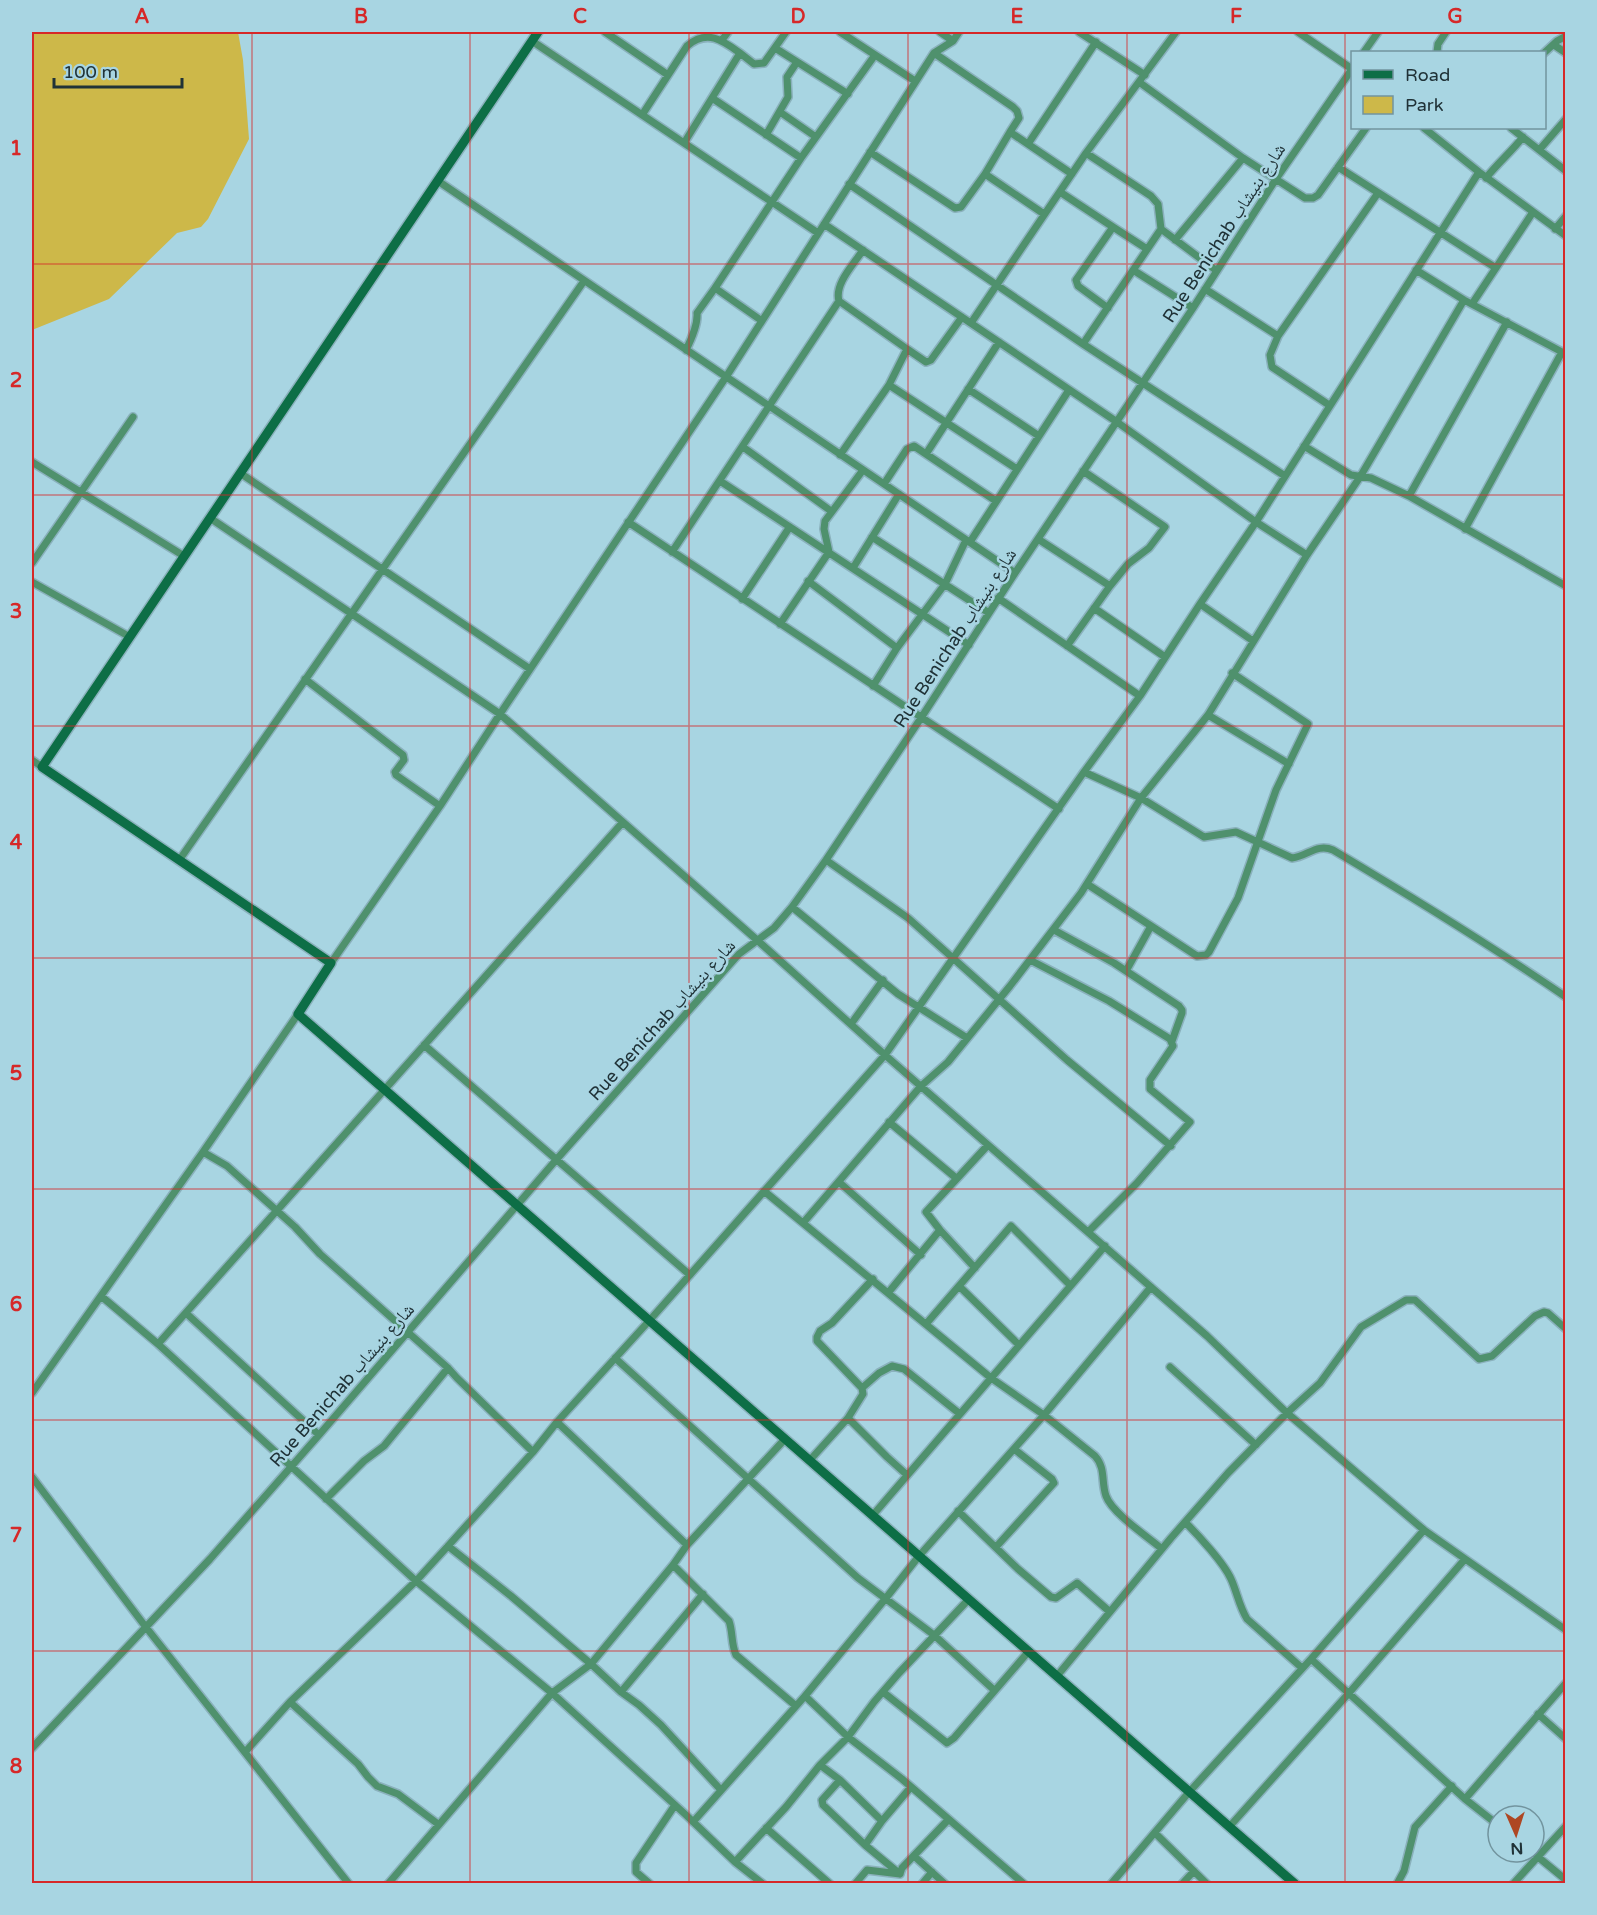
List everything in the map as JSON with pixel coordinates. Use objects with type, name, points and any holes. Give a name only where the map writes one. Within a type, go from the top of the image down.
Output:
[{"type":"street","points":[[42,767],[538,32]]},
{"type":"street","points":[[606,32],[668,75]]},
{"type":"street","points":[[722,40],[728,32]]},
{"type":"street","points":[[642,115],[687,46],[694,40],[711,37],[722,40],[754,64],[759,64],[769,58],[786,32]]},
{"type":"street","points":[[840,32],[915,81]]},
{"type":"street","points":[[940,32],[953,41]]},
{"type":"street","points":[[32,1393],[203,1152],[440,806],[726,377],[934,53],[953,41],[959,32]]},
{"type":"street","points":[[1079,32],[1145,75]]},
{"type":"street","points":[[971,323],[1086,153],[1176,32]]},
{"type":"street","points":[[1298,32],[1351,68]]},
{"type":"street","points":[[1365,51],[1378,32]]},
{"type":"street","points":[[1437,51],[1438,44],[1446,32]]},
{"type":"street","points":[[1546,52],[1566,36]]},
{"type":"street","points":[[532,41],[818,233]]},
{"type":"street","points":[[1028,144],[1096,42]]},
{"type":"street","points":[[1554,45],[1566,53]]},
{"type":"street","points":[[775,48],[848,94]]},
{"type":"street","points":[[684,143],[740,53]]},
{"type":"street","points":[[870,152],[955,208],[961,207],[985,174],[1019,118],[1017,111],[934,53]]},
{"type":"street","points":[[686,350],[698,319],[697,313],[801,158],[875,55]]},
{"type":"street","points":[[766,135],[788,97],[788,78],[797,62]]},
{"type":"street","name":"Rue Benichab شارع بنيشاب","points":[[32,1748],[210,1559],[556,1160],[739,954],[774,928],[792,907],[921,718],[988,613],[1193,308],[1276,179],[1351,72]]},
{"type":"street","points":[[1139,82],[1243,158],[1305,198],[1318,195],[1364,129]]},
{"type":"street","points":[[712,98],[801,158]]},
{"type":"street","points":[[780,112],[816,137]]},
{"type":"street","points":[[1540,149],[1566,119]]},
{"type":"street","points":[[1425,129],[1486,178],[1566,236]]},
{"type":"street","points":[[1512,129],[1566,171]]},
{"type":"street","points":[[1010,132],[1072,174]]},
{"type":"street","points":[[1486,178],[1504,157],[1511,153],[1523,137]]},
{"type":"street","points":[[1083,344],[1161,229],[1158,204],[1151,196],[1086,153]]},
{"type":"street","points":[[1175,240],[1243,158]]},
{"type":"street","points":[[1338,168],[1496,268]]},
{"type":"street","points":[[246,1751],[290,1702],[416,1581],[885,1055],[1140,696],[1256,522],[1479,172]]},
{"type":"street","points":[[985,174],[1044,214]]},
{"type":"street","points":[[438,180],[1015,573]]},
{"type":"street","points":[[849,184],[1083,344],[1285,476]]},
{"type":"street","points":[[1060,192],[1147,249]]},
{"type":"street","points":[[1329,405],[1272,367],[1270,355],[1278,336],[1378,193]]},
{"type":"street","points":[[1472,304],[1533,212]]},
{"type":"street","points":[[1555,229],[1566,216]]},
{"type":"street","points":[[824,224],[1117,422],[1256,522],[1307,555]]},
{"type":"street","points":[[1108,308],[1078,286],[1076,280],[1113,227]]},
{"type":"street","points":[[1161,229],[1217,271]]},
{"type":"street","points":[[672,552],[838,301],[839,287],[863,250]]},
{"type":"street","points":[[1133,270],[1193,308]]},
{"type":"street","points":[[1416,270],[1464,300],[1564,349],[1465,529]]},
{"type":"street","points":[[180,859],[584,281]]},
{"type":"street","points":[[715,288],[762,321]]},
{"type":"street","points":[[1205,289],[1278,336]]},
{"type":"street","points":[[803,1223],[921,1086],[948,1062],[1054,930],[1087,884],[1141,798],[1208,715],[1307,555],[1360,477],[1464,300]]},
{"type":"street","points":[[838,301],[926,362],[931,360],[962,317]]},
{"type":"street","points":[[1409,496],[1507,322]]},
{"type":"street","points":[[926,454],[999,342]]},
{"type":"street","points":[[840,455],[889,385],[907,349]]},
{"type":"street","points":[[889,385],[1017,469]]},
{"type":"street","points":[[968,389],[1039,436]]},
{"type":"street","points":[[873,686],[897,648],[945,584],[968,541],[1069,390]]},
{"type":"street","points":[[32,563],[133,417]]},
{"type":"street","points":[[884,484],[909,447],[914,446],[996,501]]},
{"type":"street","points":[[1304,446],[1347,473],[1371,478],[1409,496],[1566,586]]},
{"type":"street","points":[[743,447],[831,511]]},
{"type":"street","points":[[32,462],[184,556]]},
{"type":"street","points":[[780,624],[829,552],[824,526],[831,511],[863,470]]},
{"type":"street","points":[[1067,646],[1128,564],[1149,548],[1165,527],[1083,471]]},
{"type":"street","points":[[240,473],[530,669]]},
{"type":"street","points":[[720,482],[969,645]]},
{"type":"street","points":[[853,568],[899,494]]},
{"type":"street","points":[[210,518],[500,714],[1207,1336],[1287,1413],[1424,1530],[1566,1630]]},
{"type":"street","points":[[628,522],[1059,809]]},
{"type":"street","points":[[742,599],[789,528]]},
{"type":"street","points":[[872,537],[988,613]]},
{"type":"street","points":[[1038,539],[1110,586]]},
{"type":"street","points":[[808,581],[897,648]]},
{"type":"street","points":[[32,582],[129,638]]},
{"type":"street","points":[[998,598],[1140,696]]},
{"type":"street","points":[[1200,604],[1253,641]]},
{"type":"street","points":[[1094,608],[1165,657]]},
{"type":"street","points":[[1087,884],[1197,956],[1206,955],[1209,952],[1238,898],[1276,790],[1308,724],[1232,673]]},
{"type":"street","points":[[305,679],[403,754],[404,760],[396,770],[396,776],[440,806]]},
{"type":"street","points":[[1208,715],[1289,764]]},
{"type":"street","points":[[32,760],[331,963]]},
{"type":"street","points":[[1084,772],[1141,798],[1204,837],[1236,832],[1292,858],[1325,846],[1434,910],[1527,969],[1566,997]]},
{"type":"street","points":[[158,1344],[622,822]]},
{"type":"street","points":[[826,860],[908,918],[1066,1060],[1171,1146]]},
{"type":"street","points":[[792,907],[898,994],[967,1038]]},
{"type":"street","points":[[1126,971],[1151,926]]},
{"type":"street","points":[[1054,930],[1126,971],[1182,1010],[1172,1041],[1173,1046],[1149,1083],[1150,1089],[1190,1121],[1189,1125],[1088,1233]]},
{"type":"street","points":[[1030,960],[1109,1001],[1172,1041]]},
{"type":"street","points":[[851,1024],[883,980]]},
{"type":"street","points":[[298,1014],[1295,1884]]},
{"type":"street","points":[[424,1045],[690,1275]]},
{"type":"street","points":[[889,1122],[956,1178]]},
{"type":"street","points":[[975,1268],[926,1212],[988,1145]]},
{"type":"street","points":[[203,1152],[227,1166],[295,1227],[320,1254],[448,1368],[533,1452]]},
{"type":"street","points":[[839,1182],[921,1255]]},
{"type":"street","points":[[764,1191],[992,1378],[1044,1415],[1095,1456],[1103,1470],[1105,1494],[1108,1500],[1129,1522],[1162,1549]]},
{"type":"street","points":[[926,1324],[1011,1226],[1070,1285]]},
{"type":"street","points":[[888,1293],[940,1230]]},
{"type":"street","points":[[873,1515],[1105,1246]]},
{"type":"street","points":[[810,1460],[848,1418],[862,1398],[862,1388],[817,1341],[817,1337],[820,1331],[831,1323],[873,1279]]},
{"type":"street","points":[[959,1286],[1019,1345]]},
{"type":"street","points":[[693,1822],[805,1696],[919,1556],[1044,1415],[1151,1287]]},
{"type":"street","points":[[101,1296],[158,1344],[416,1581],[552,1693],[735,1862],[763,1884]]},
{"type":"street","points":[[1057,1676],[1185,1522],[1287,1413],[1320,1383],[1361,1327],[1406,1300],[1415,1300],[1479,1359],[1492,1356],[1535,1316],[1544,1312],[1566,1329]]},
{"type":"street","points":[[187,1314],[319,1435]]},
{"type":"street","points":[[615,1358],[858,1578],[934,1635],[994,1690]]},
{"type":"street","points":[[862,1388],[886,1368],[892,1366],[904,1369],[960,1414]]},
{"type":"street","points":[[1170,1367],[1256,1445]]},
{"type":"street","points":[[327,1499],[364,1461],[384,1446],[448,1368]]},
{"type":"street","points":[[848,1418],[907,1475]]},
{"type":"street","points":[[556,1422],[687,1545]]},
{"type":"street","points":[[388,1884],[552,1693],[591,1664],[687,1545],[785,1439]]},
{"type":"street","points":[[996,1547],[1054,1484],[1052,1479],[1014,1449]]},
{"type":"street","points":[[32,1477],[145,1626],[349,1884]]},
{"type":"street","points":[[958,1511],[1018,1569],[1051,1597],[1056,1598],[1077,1583],[1110,1612]]},
{"type":"street","points":[[1185,1522],[1199,1536],[1230,1577],[1247,1619],[1302,1668]]},
{"type":"street","points":[[1111,1884],[1190,1791],[1311,1659],[1424,1530]]},
{"type":"street","points":[[448,1546],[639,1705],[661,1725],[720,1789]]},
{"type":"street","points":[[1230,1826],[1465,1558]]},
{"type":"street","points":[[673,1565],[729,1621],[736,1654],[796,1706]]},
{"type":"street","points":[[621,1692],[703,1594]]},
{"type":"street","points":[[735,1862],[786,1807],[820,1765],[848,1737],[883,1692],[969,1599]]},
{"type":"street","points":[[883,1692],[947,1743],[954,1738],[1029,1651]]},
{"type":"street","points":[[1311,1659],[1486,1815]]},
{"type":"street","points":[[1465,1798],[1566,1683]]},
{"type":"street","points":[[805,1696],[848,1737],[911,1787],[1024,1884]]},
{"type":"street","points":[[290,1702],[358,1764],[371,1781],[384,1790],[398,1794],[438,1824]]},
{"type":"street","points":[[1538,1714],[1566,1739]]},
{"type":"street","points":[[820,1765],[840,1780],[882,1821]]},
{"type":"street","points":[[840,1780],[822,1800],[822,1803],[865,1845],[900,1874]]},
{"type":"street","points":[[1397,1884],[1404,1871],[1415,1827],[1452,1786]]},
{"type":"street","points":[[865,1845],[911,1787]]},
{"type":"street","points":[[650,1884],[636,1872],[636,1863],[675,1805]]},
{"type":"street","points":[[900,1874],[902,1868],[948,1820]]},
{"type":"street","points":[[1546,1844],[1566,1826]]},
{"type":"street","points":[[766,1828],[830,1884]]},
{"type":"street","points":[[1155,1833],[1207,1884]]},
{"type":"street","points":[[914,1856],[945,1884]]},
{"type":"street","points":[[1546,1863],[1566,1880]]},
{"type":"street","points":[[1513,1884],[1528,1864]]},
{"type":"street","points":[[855,1884],[867,1870],[900,1874]]},
{"type":"street","points":[[1182,1884],[1194,1871]]},
{"type":"street","points":[[922,1884],[932,1872]]},
{"type":"green space","points":[[32,32],[238,32],[243,60],[249,139],[208,219],[201,227],[177,233],[109,299],[32,330]]}]
